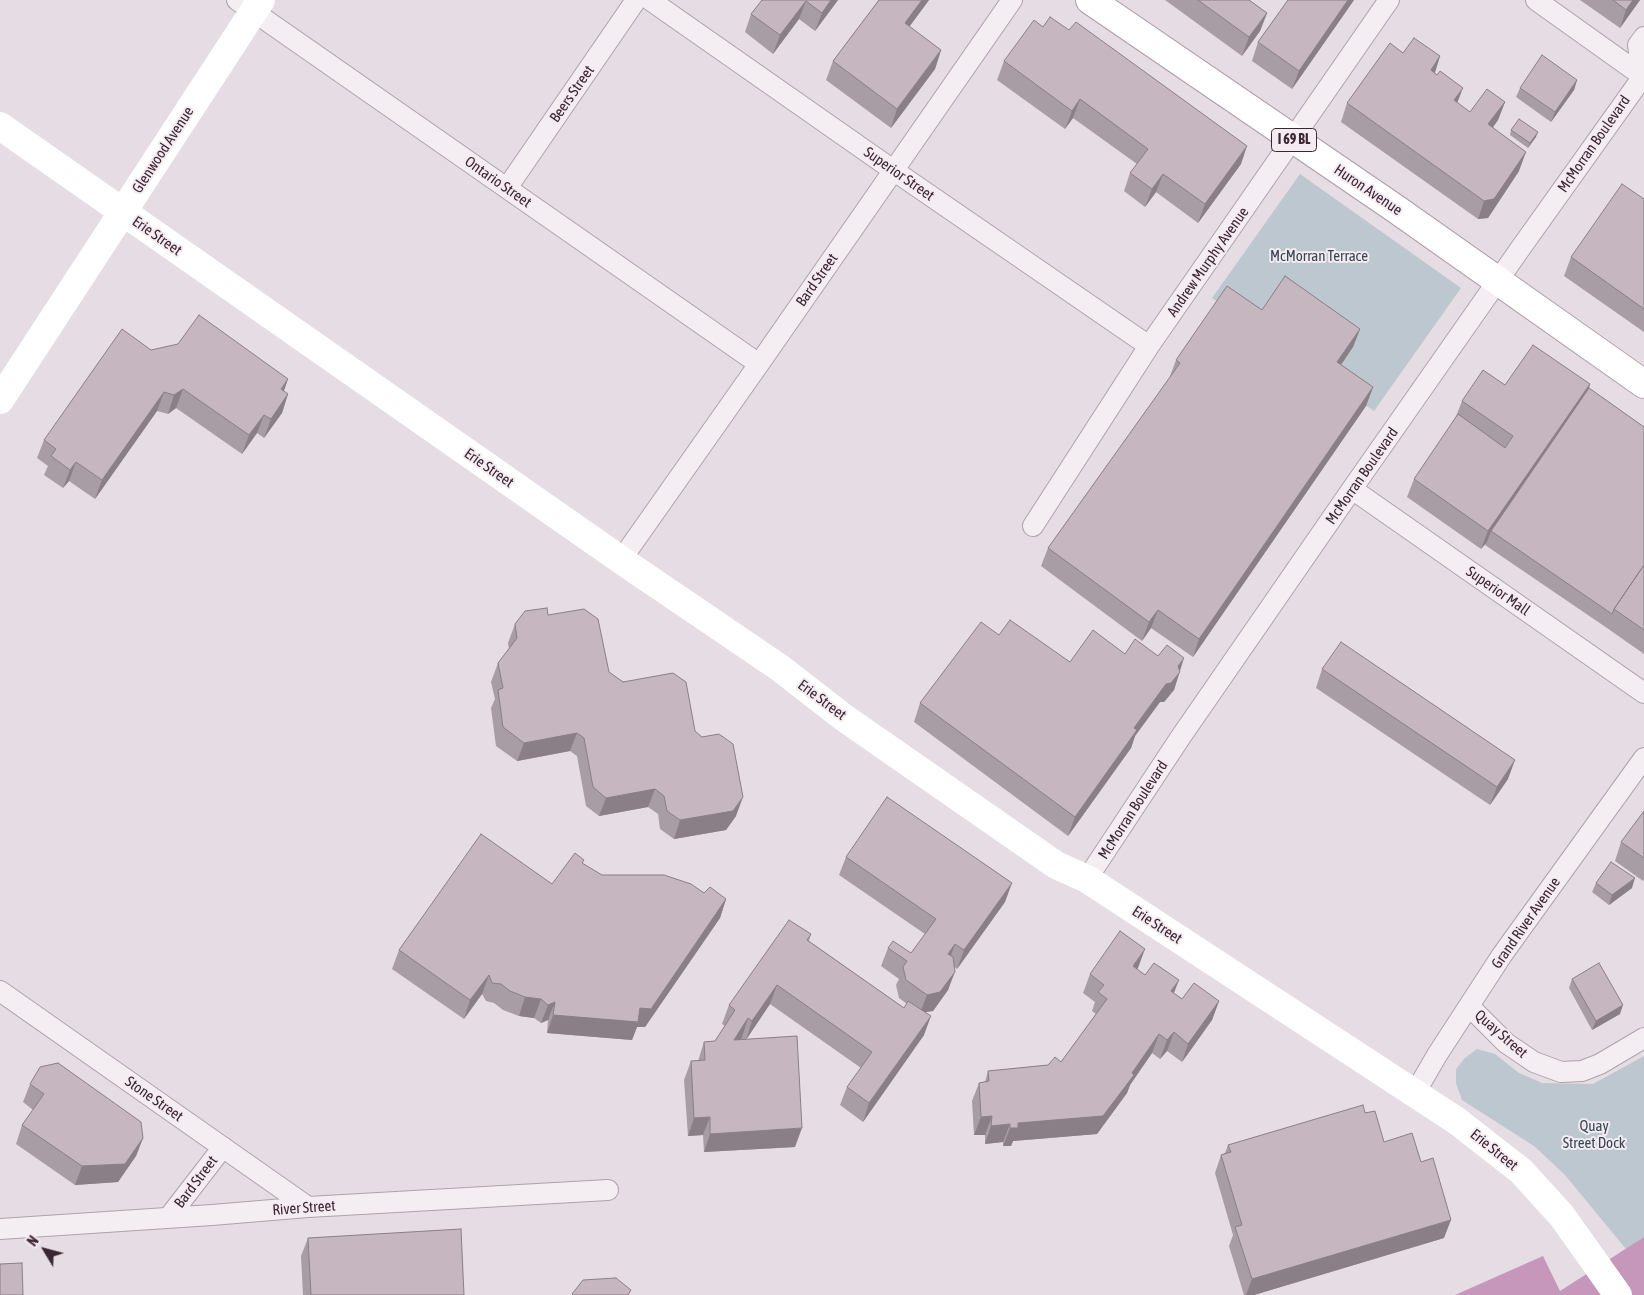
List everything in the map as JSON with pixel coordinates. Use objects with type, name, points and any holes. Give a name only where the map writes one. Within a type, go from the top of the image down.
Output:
[{"type":"street","name":"Beers Street","points":[[507,188],[636,0]]},
{"type":"street","name":"Superior Street","points":[[650,0],[893,170],[1150,346]]},
{"type":"street","name":"Bard Street","points":[[621,560],[1012,0]]},
{"type":"street","name":"Huron Avenue","points":[[1090,0],[1396,209],[1644,384]]},
{"type":"street","name":"Andrew Murphy Avenue","points":[[1033,526],[1150,346],[1389,0]]},
{"type":"street","points":[[1536,0],[1643,76]]},
{"type":"street","name":"Ontario Street","points":[[250,4],[507,188],[759,364]]},
{"type":"street","name":"Glenwood Avenue","points":[[0,400],[123,212],[250,4]]},
{"type":"street","points":[[1643,76],[1638,45],[1644,37]]},
{"type":"street","name":"McMorran Boulevard","points":[[1087,879],[1180,738],[1352,489],[1643,76]]},
{"type":"street","name":"Erie Street","points":[[0,126],[621,560],[780,668],[843,717],[1056,866],[1087,879],[1457,1120],[1521,1171],[1562,1216],[1618,1295]]},
{"type":"street","name":"Superior Mall","points":[[1352,489],[1644,693]]},
{"type":"street","name":"Grand River Avenue","points":[[1415,1093],[1437,1055],[1502,955],[1644,758]]},
{"type":"street","name":"Stone Street","points":[[0,991],[308,1207]]},
{"type":"street","name":"Quay Street","points":[[1468,1006],[1506,1042],[1534,1062],[1561,1072],[1582,1071],[1600,1064],[1644,1038]]},
{"type":"street","name":"Bard Street","points":[[169,1217],[223,1147]]},
{"type":"street","name":"River Street","points":[[0,1229],[308,1207],[608,1190]]},
{"type":"green space","name":"McMorran Terrace","points":[[1300,174],[1461,288],[1374,411],[1330,381],[1353,347],[1255,328],[1212,298]]},
{"type":"green space","name":"Quay Street Dock","points":[[1477,1049],[1495,1054],[1519,1073],[1542,1083],[1593,1084],[1644,1056],[1644,1237],[1626,1249],[1565,1175],[1534,1146],[1462,1100],[1456,1083],[1456,1069],[1465,1058]]},
{"type":"shaded area","points":[[1644,1237],[1644,1295],[1455,1295],[1543,1256],[1560,1291]]},
{"type":"building","points":[[762,0],[831,0],[822,13],[806,1],[780,35],[751,14]]},
{"type":"building","points":[[879,0],[922,0],[905,23],[941,50],[897,109],[833,61]]},
{"type":"building","points":[[1198,0],[1249,0],[1267,13],[1249,37]]},
{"type":"building","points":[[1288,0],[1348,0],[1299,71],[1258,42]]},
{"type":"building","points":[[1613,0],[1633,0],[1626,10]]},
{"type":"building","points":[[1050,17],[1069,30],[1076,22],[1247,146],[1205,204],[1163,174],[1152,189],[1130,173],[1148,149],[1080,99],[1072,111],[1004,61],[1034,20],[1043,27]]},
{"type":"building","points":[[1414,38],[1440,56],[1431,70],[1437,75],[1440,71],[1463,88],[1454,100],[1470,112],[1487,89],[1505,102],[1488,124],[1526,152],[1494,199],[1484,201],[1347,103],[1390,43],[1403,53]]},
{"type":"building","points":[[1542,55],[1577,80],[1555,112],[1520,88]]},
{"type":"building","points":[[1519,119],[1538,132],[1530,143],[1511,130]]},
{"type":"building","points":[[1622,184],[1644,199],[1644,309],[1571,257]]},
{"type":"building","points":[[1285,276],[1360,329],[1337,362],[1373,387],[1199,639],[1158,610],[1149,622],[1048,548],[1180,363],[1176,360],[1227,286],[1262,310]]},
{"type":"building","points":[[199,315],[288,379],[281,389],[288,394],[271,419],[264,415],[249,435],[183,389],[174,395],[164,392],[102,480],[76,462],[70,470],[51,456],[56,449],[44,440],[122,329],[151,350],[178,344]]},
{"type":"building","points":[[1533,345],[1590,384],[1488,531],[1414,479],[1458,414],[1505,448],[1513,436],[1462,401],[1483,370],[1505,385]]},
{"type":"building","points":[[1589,388],[1644,427],[1644,565],[1612,614],[1491,531]]},
{"type":"building","points":[[1644,565],[1644,630],[1614,609]]},
{"type":"building","points":[[547,608],[548,615],[584,609],[598,619],[609,672],[623,682],[673,673],[686,682],[695,731],[702,737],[719,734],[733,744],[743,797],[733,811],[680,820],[667,811],[664,796],[655,789],[606,798],[593,787],[584,738],[577,733],[524,743],[503,727],[498,690],[503,688],[498,663],[517,638],[515,624],[525,611]]},
{"type":"building","points":[[1010,620],[1070,662],[1093,630],[1125,654],[1135,639],[1158,656],[1167,645],[1184,658],[1178,666],[1180,672],[1171,683],[1166,684],[1134,728],[1137,730],[1075,817],[920,703],[981,622],[999,635]]},
{"type":"building","points":[[1341,642],[1515,760],[1497,787],[1322,669]]},
{"type":"building","points":[[887,797],[1012,883],[964,950],[955,944],[948,954],[953,957],[955,972],[940,992],[927,995],[906,980],[903,967],[907,961],[888,948],[893,941],[911,953],[936,919],[846,857]]},
{"type":"building","points":[[1644,811],[1644,858],[1621,842]]},
{"type":"building","points":[[481,834],[552,884],[575,853],[584,860],[582,863],[602,875],[664,875],[691,884],[704,893],[710,887],[726,899],[651,1009],[640,1008],[638,1022],[553,1015],[555,1002],[548,1005],[541,999],[525,997],[510,991],[501,984],[492,983],[489,975],[470,1000],[399,950]]},
{"type":"building","points":[[1611,862],[1635,878],[1612,895],[1596,883]]},
{"type":"building","points":[[789,920],[811,934],[807,940],[904,1008],[908,1001],[931,1016],[869,1103],[847,1087],[872,1052],[777,985],[752,1021],[748,1018],[734,1040],[797,1036],[802,1128],[710,1134],[710,1117],[694,1118],[691,1061],[705,1060],[704,1042],[715,1041],[735,1010],[729,1005]]},
{"type":"building","points":[[1120,931],[1145,949],[1133,966],[1145,975],[1154,963],[1179,980],[1171,991],[1182,999],[1194,983],[1219,1001],[1188,1044],[1174,1032],[1167,1040],[1159,1034],[1132,1073],[1134,1075],[1103,1116],[1018,1123],[1018,1128],[1010,1128],[1010,1124],[991,1126],[992,1116],[981,1117],[979,1083],[989,1081],[988,1071],[1048,1065],[1055,1057],[1061,1062],[1107,999],[1098,992],[1104,985],[1090,974]]},
{"type":"building","points":[[1599,963],[1623,1005],[1596,1021],[1572,979]]},
{"type":"building","points":[[58,1063],[141,1122],[143,1138],[125,1164],[82,1166],[22,1125],[44,1094],[30,1084],[40,1067]]},
{"type":"building","points":[[1363,1105],[1365,1113],[1375,1111],[1384,1142],[1412,1133],[1421,1162],[1433,1158],[1451,1220],[1252,1279],[1235,1227],[1242,1225],[1221,1155],[1231,1152],[1228,1145]]},
{"type":"building","points":[[461,1229],[464,1295],[311,1295],[308,1238]]},
{"type":"building","points":[[22,1263],[23,1295],[0,1295],[0,1264]]},
{"type":"building","points":[[616,1278],[631,1290],[628,1295],[572,1294],[583,1280]]}]
